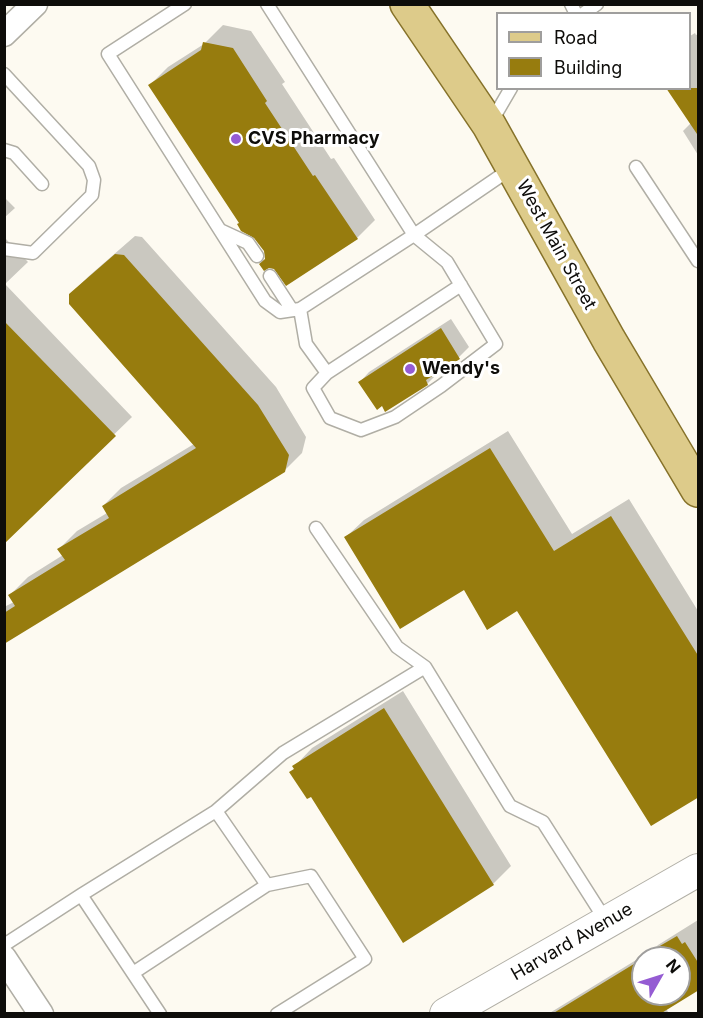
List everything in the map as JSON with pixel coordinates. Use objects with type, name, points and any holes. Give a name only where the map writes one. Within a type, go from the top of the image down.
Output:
[{"type":"main road","name":"West Main Street","points":[[407,4],[489,125],[609,340],[699,490]]},
{"type":"street","points":[[4,34],[35,4]]},
{"type":"street","name":"Harvard Avenue","points":[[446,1014],[699,870]]},
{"type":"street","points":[[4,958],[41,1014]]},
{"type":"lane","points":[[185,4],[108,54],[265,302],[280,312],[296,310],[414,236],[513,168]]},
{"type":"lane","points":[[267,4],[414,236],[447,262],[461,285],[496,344],[441,386],[395,417],[361,430],[330,418],[313,388],[327,373],[461,285]]},
{"type":"lane","points":[[4,74],[89,166],[94,180],[92,195],[33,253],[4,249]]},
{"type":"lane","points":[[489,125],[510,90]]},
{"type":"lane","points":[[4,150],[14,153],[42,184]]},
{"type":"lane","points":[[636,167],[699,261]]},
{"type":"lane","points":[[219,229],[248,243],[257,256]]},
{"type":"lane","points":[[270,276],[296,310],[306,344],[327,373]]},
{"type":"lane","points":[[316,528],[397,647],[425,667],[510,806],[543,822],[606,922]]},
{"type":"lane","points":[[4,945],[81,894],[216,811],[283,753],[425,667]]},
{"type":"lane","points":[[216,811],[267,885]]},
{"type":"lane","points":[[133,973],[267,885],[311,876],[364,959],[277,1014]]},
{"type":"lane","points":[[81,894],[160,1014]]},
{"type":"building","name":"CVS Pharmacy","points":[[203,42],[233,48],[267,101],[265,103],[358,239],[286,286],[274,269],[269,268],[264,271],[259,264],[265,259],[264,251],[254,238],[241,231],[237,224],[239,223],[148,85],[201,50]]},
{"type":"building","points":[[699,88],[699,137],[667,90]]},
{"type":"building","points":[[115,254],[124,255],[258,405],[289,455],[285,472],[4,644],[4,613],[15,606],[8,595],[65,560],[57,549],[109,518],[102,506],[196,448],[69,304],[69,294]]},
{"type":"building","points":[[4,321],[116,436],[4,544]]},
{"type":"building","name":"Wendy's","points":[[441,328],[460,359],[426,380],[428,385],[385,412],[382,406],[377,410],[358,382]]},
{"type":"building","points":[[490,448],[554,551],[611,516],[699,657],[699,797],[651,826],[517,611],[487,630],[464,590],[400,629],[344,537]]},
{"type":"building","points":[[384,708],[494,885],[403,943],[311,797],[307,799],[289,772],[294,769],[292,766]]},
{"type":"building","points":[[677,936],[682,944],[685,942],[688,946],[660,946]]},
{"type":"building","points":[[691,951],[699,964],[699,990],[691,995]]},
{"type":"building","points":[[631,965],[631,1006],[673,1006],[660,1014],[552,1014]]},
{"type":"place","name":"CVS Pharmacy","points":[[236,139]]},
{"type":"place","name":"Wendy's","points":[[410,369]]}]
